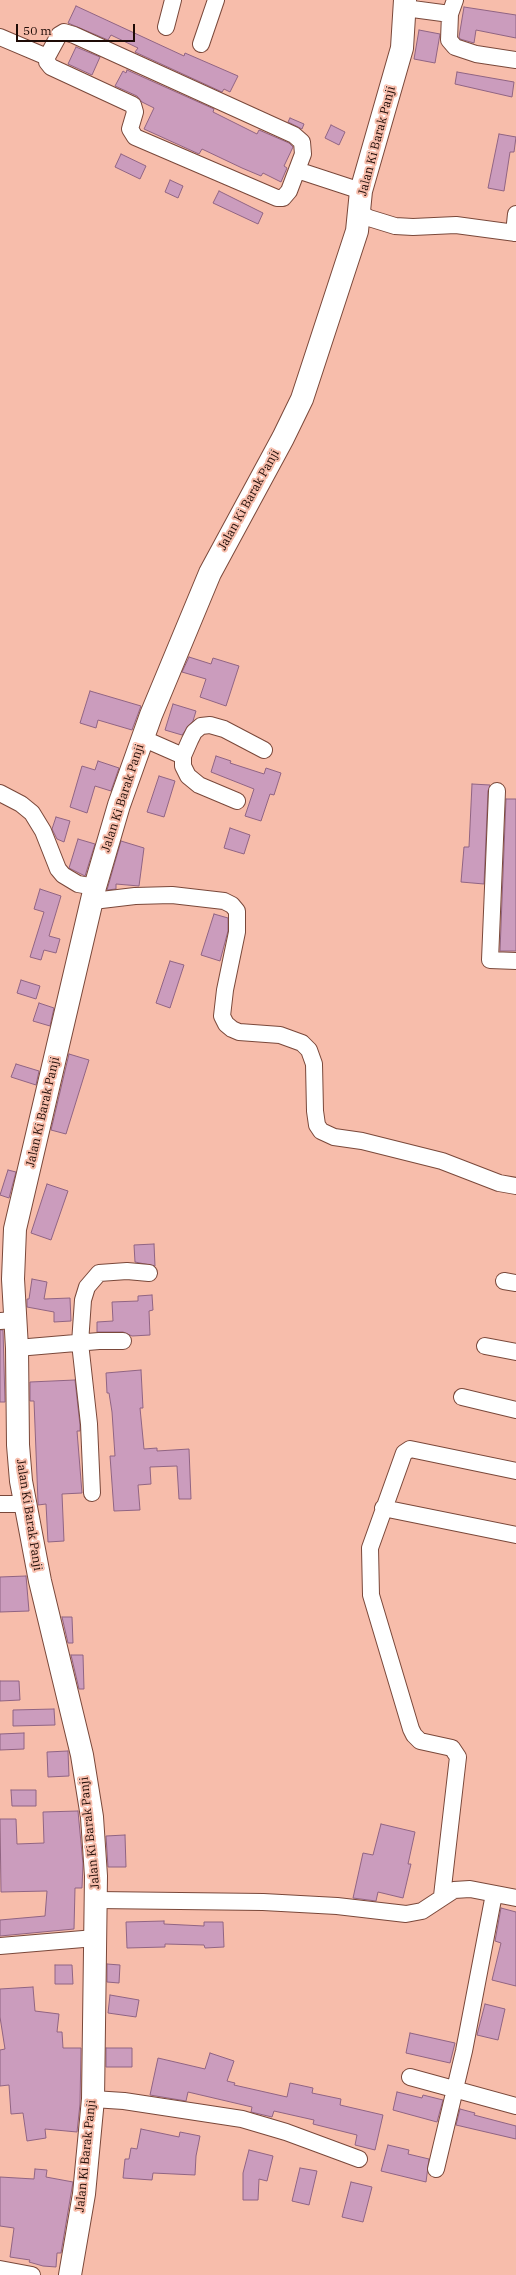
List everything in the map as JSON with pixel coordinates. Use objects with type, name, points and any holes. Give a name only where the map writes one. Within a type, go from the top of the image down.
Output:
[{"type":"street","points":[[166,27],[173,0]]},
{"type":"street","points":[[202,44],[216,0]]},
{"type":"street","points":[[405,4],[453,7],[450,40],[455,47],[476,54],[516,60]]},
{"type":"street","name":"Jalan Ki Barak Panji","points":[[70,2275],[84,2194],[93,2099],[95,1938],[97,1900],[92,1817],[82,1755],[40,1581],[25,1504],[18,1445],[17,1348],[8,1320],[6,1279],[14,1244],[18,1217],[94,894],[119,805],[142,738],[190,618],[210,573],[284,438],[302,399],[351,254],[359,213],[360,191],[402,48],[405,4]]},
{"type":"street","points":[[64,32],[74,35],[300,138],[303,154],[286,196],[277,198],[135,137],[130,129],[135,112],[133,105],[51,67],[47,62],[47,57],[59,35],[64,32]]},
{"type":"street","points":[[0,37],[47,57]]},
{"type":"street","points":[[297,170],[360,191]]},
{"type":"street","points":[[359,213],[369,218],[395,226],[413,227],[456,225],[515,233],[516,214]]},
{"type":"street","points":[[237,801],[199,785],[188,776],[183,766],[183,756],[194,732],[201,726],[206,725],[224,729],[264,750]]},
{"type":"street","points":[[142,738],[183,756]]},
{"type":"street","points":[[497,791],[490,960],[516,961]]},
{"type":"street","points":[[0,794],[21,804],[32,814],[43,831],[58,869],[63,875],[94,894],[135,896],[172,895],[224,900],[232,905],[236,911],[237,932],[224,996],[222,1016],[226,1024],[239,1032],[280,1035],[302,1043],[309,1050],[314,1064],[315,1111],[317,1125],[321,1131],[334,1136],[362,1141],[442,1161],[499,1183],[516,1186]]},
{"type":"street","points":[[92,1494],[89,1424],[80,1343],[83,1300],[92,1279],[99,1273],[127,1271],[149,1273]]},
{"type":"street","points":[[17,1348],[123,1341]]},
{"type":"street","points":[[485,1346],[516,1352]]},
{"type":"street","points":[[462,1397],[516,1410]]},
{"type":"street","points":[[442,1896],[458,1757],[452,1748],[420,1741],[411,1729],[371,1595],[369,1556],[383,1508],[404,1452],[410,1450],[516,1471]]},
{"type":"street","points":[[0,1504],[25,1504]]},
{"type":"street","points":[[383,1508],[516,1535]]},
{"type":"street","points":[[97,1900],[264,1902],[337,1906],[406,1914],[422,1911],[442,1896],[454,1890],[470,1889],[516,1898]]},
{"type":"street","points":[[436,2169],[455,2091],[494,1894]]},
{"type":"street","points":[[0,1946],[95,1938]]},
{"type":"street","points":[[410,2077],[455,2091],[516,2106]]},
{"type":"street","points":[[93,2099],[124,2101],[242,2119],[286,2132],[359,2159]]},
{"type":"street","points":[[0,2269],[32,2275]]},
{"type":"building","points":[[76,6],[184,56],[185,53],[238,76],[230,92],[224,89],[222,92],[135,52],[138,48],[111,35],[108,40],[68,23]]},
{"type":"building","points":[[464,7],[516,15],[516,38],[476,30],[474,43],[460,39],[459,37]]},
{"type":"building","points":[[419,30],[440,34],[435,63],[414,59]]},
{"type":"building","points":[[76,47],[100,57],[92,75],[68,64]]},
{"type":"building","points":[[127,70],[214,109],[213,112],[257,134],[259,130],[289,143],[293,147],[284,166],[287,168],[281,182],[263,173],[261,176],[202,149],[199,154],[144,129],[154,108],[142,102],[137,96],[115,86],[123,71],[126,73]]},
{"type":"building","points":[[457,72],[514,82],[512,97],[455,84]]},
{"type":"building","points":[[290,118],[304,124],[302,129],[288,122]]},
{"type":"building","points":[[331,125],[345,132],[339,145],[325,138]]},
{"type":"building","points":[[499,134],[516,137],[514,152],[510,152],[504,191],[488,188]]},
{"type":"building","points":[[121,154],[146,166],[140,179],[115,167]]},
{"type":"building","points":[[170,180],[183,186],[178,198],[165,192]]},
{"type":"building","points":[[219,191],[263,213],[258,224],[213,203]]},
{"type":"building","points":[[189,657],[211,664],[213,658],[239,666],[226,706],[200,697],[206,679],[182,672]]},
{"type":"building","points":[[90,691],[141,706],[132,730],[98,720],[96,728],[80,723]]},
{"type":"building","points":[[173,704],[196,711],[193,721],[182,735],[165,730]]},
{"type":"building","points":[[216,756],[231,761],[230,763],[264,774],[266,768],[281,773],[274,795],[270,794],[261,821],[245,816],[254,789],[211,772]]},
{"type":"building","points":[[98,761],[119,768],[111,791],[95,786],[87,813],[70,807],[82,766],[95,770]]},
{"type":"building","points":[[159,776],[175,781],[164,817],[147,812]]},
{"type":"building","points":[[472,784],[490,785],[488,791],[484,884],[461,882],[464,847],[469,847]]},
{"type":"building","points":[[506,799],[516,799],[516,951],[500,951]]},
{"type":"building","points":[[56,817],[70,821],[64,842],[57,839],[52,829]]},
{"type":"building","points":[[230,828],[250,835],[244,854],[224,848]]},
{"type":"building","points":[[78,839],[95,844],[85,876],[69,868]]},
{"type":"building","points":[[121,841],[144,848],[139,886],[116,884],[116,889],[107,890]]},
{"type":"building","points":[[40,889],[61,896],[49,936],[60,939],[56,953],[44,950],[41,960],[30,957],[44,912],[34,909]]},
{"type":"building","points":[[214,914],[228,918],[228,931],[220,961],[201,955]]},
{"type":"building","points":[[170,961],[184,965],[170,1008],[156,1003]]},
{"type":"building","points":[[21,980],[40,986],[36,999],[17,993]]},
{"type":"building","points":[[39,1003],[54,1008],[50,1026],[33,1021]]},
{"type":"building","points":[[69,1054],[89,1060],[66,1134],[51,1130]]},
{"type":"building","points":[[16,1064],[39,1071],[36,1085],[11,1077]]},
{"type":"building","points":[[8,1170],[16,1172],[9,1198],[0,1195]]},
{"type":"building","points":[[47,1184],[68,1191],[51,1240],[31,1233]]},
{"type":"building","points":[[154,1244],[155,1266],[135,1262],[134,1245]]},
{"type":"building","points":[[32,1279],[47,1282],[44,1299],[70,1298],[71,1321],[54,1322],[54,1312],[27,1307],[27,1299],[29,1299]]},
{"type":"building","points":[[152,1295],[153,1310],[149,1311],[150,1335],[132,1336],[123,1332],[97,1332],[97,1322],[113,1321],[112,1302],[138,1301],[138,1296]]},
{"type":"building","points":[[0,1330],[3,1330],[5,1402],[0,1402]]},
{"type":"building","points":[[141,1370],[143,1408],[140,1408],[144,1449],[157,1448],[157,1451],[189,1449],[191,1499],[179,1499],[177,1466],[150,1467],[151,1484],[138,1485],[140,1510],[114,1511],[110,1456],[115,1456],[112,1412],[109,1393],[107,1393],[106,1373]]},
{"type":"building","points":[[75,1380],[80,1425],[80,1431],[77,1431],[82,1493],[62,1494],[64,1541],[48,1542],[46,1504],[38,1505],[34,1401],[30,1401],[30,1382]]},
{"type":"building","points":[[26,1576],[29,1611],[0,1612],[0,1577]]},
{"type":"building","points":[[62,1617],[72,1617],[73,1643],[68,1643]]},
{"type":"building","points":[[71,1655],[83,1655],[84,1689],[79,1689]]},
{"type":"building","points":[[0,1681],[19,1681],[20,1700],[0,1701]]},
{"type":"building","points":[[54,1709],[55,1725],[13,1726],[13,1710]]},
{"type":"building","points":[[24,1733],[24,1749],[0,1750],[0,1734]]},
{"type":"building","points":[[68,1751],[69,1776],[48,1777],[47,1752]]},
{"type":"building","points":[[11,1790],[36,1790],[36,1806],[12,1806]]},
{"type":"building","points":[[78,1811],[83,1864],[82,1888],[75,1888],[74,1929],[0,1936],[0,1920],[45,1916],[47,1891],[1,1892],[0,1819],[16,1819],[17,1844],[44,1843],[43,1812]]},
{"type":"building","points":[[381,1824],[415,1832],[408,1864],[411,1864],[403,1898],[378,1892],[376,1901],[353,1898],[363,1853],[373,1855]]},
{"type":"building","points":[[125,1835],[126,1867],[108,1867],[106,1836]]},
{"type":"building","points":[[501,1908],[516,1912],[516,1986],[492,1980],[501,1943],[495,1941]]},
{"type":"building","points":[[164,1921],[164,1924],[204,1926],[204,1922],[223,1922],[224,1947],[205,1948],[204,1945],[165,1944],[165,1947],[127,1948],[126,1922]]},
{"type":"building","points":[[107,1964],[120,1965],[119,1983],[107,1982]]},
{"type":"building","points":[[55,1965],[72,1965],[73,1984],[55,1984]]},
{"type":"building","points":[[33,1987],[35,2011],[59,2014],[57,2032],[62,2032],[63,2048],[81,2048],[80,2104],[77,2132],[45,2129],[46,2138],[27,2141],[23,2113],[11,2114],[9,2085],[0,2086],[0,2050],[5,2049],[0,2017],[0,1989]]},
{"type":"building","points":[[110,1995],[139,2000],[136,2017],[108,2013]]},
{"type":"building","points":[[485,2004],[505,2009],[498,2040],[477,2035]]},
{"type":"building","points":[[410,2033],[455,2043],[450,2063],[406,2053]]},
{"type":"building","points":[[106,2048],[132,2048],[132,2067],[106,2067]]},
{"type":"building","points":[[210,2053],[234,2061],[227,2081],[235,2083],[234,2085],[287,2097],[290,2083],[313,2088],[312,2093],[341,2099],[340,2105],[383,2115],[375,2150],[355,2145],[357,2135],[313,2124],[314,2120],[274,2111],[272,2117],[251,2112],[252,2107],[188,2092],[186,2101],[150,2095],[158,2058],[205,2069]]},
{"type":"building","points":[[397,2092],[422,2098],[423,2095],[443,2100],[437,2122],[393,2110]]},
{"type":"building","points":[[460,2109],[475,2113],[474,2115],[516,2126],[516,2139],[456,2125]]},
{"type":"building","points":[[141,2129],[179,2137],[180,2132],[200,2136],[196,2156],[195,2175],[153,2173],[152,2180],[123,2178],[125,2159],[129,2159],[131,2148],[137,2149]]},
{"type":"building","points":[[388,2145],[409,2150],[408,2154],[429,2159],[426,2182],[381,2171]]},
{"type":"building","points":[[249,2150],[273,2156],[267,2181],[259,2179],[258,2200],[243,2200],[243,2173]]},
{"type":"building","points":[[300,2168],[317,2171],[309,2205],[292,2201]]},
{"type":"building","points":[[35,2169],[47,2170],[46,2177],[73,2182],[61,2253],[57,2253],[56,2267],[43,2266],[29,2262],[30,2260],[10,2257],[14,2228],[0,2226],[0,2177],[34,2179]]},
{"type":"building","points":[[351,2182],[372,2187],[363,2222],[342,2217]]}]
